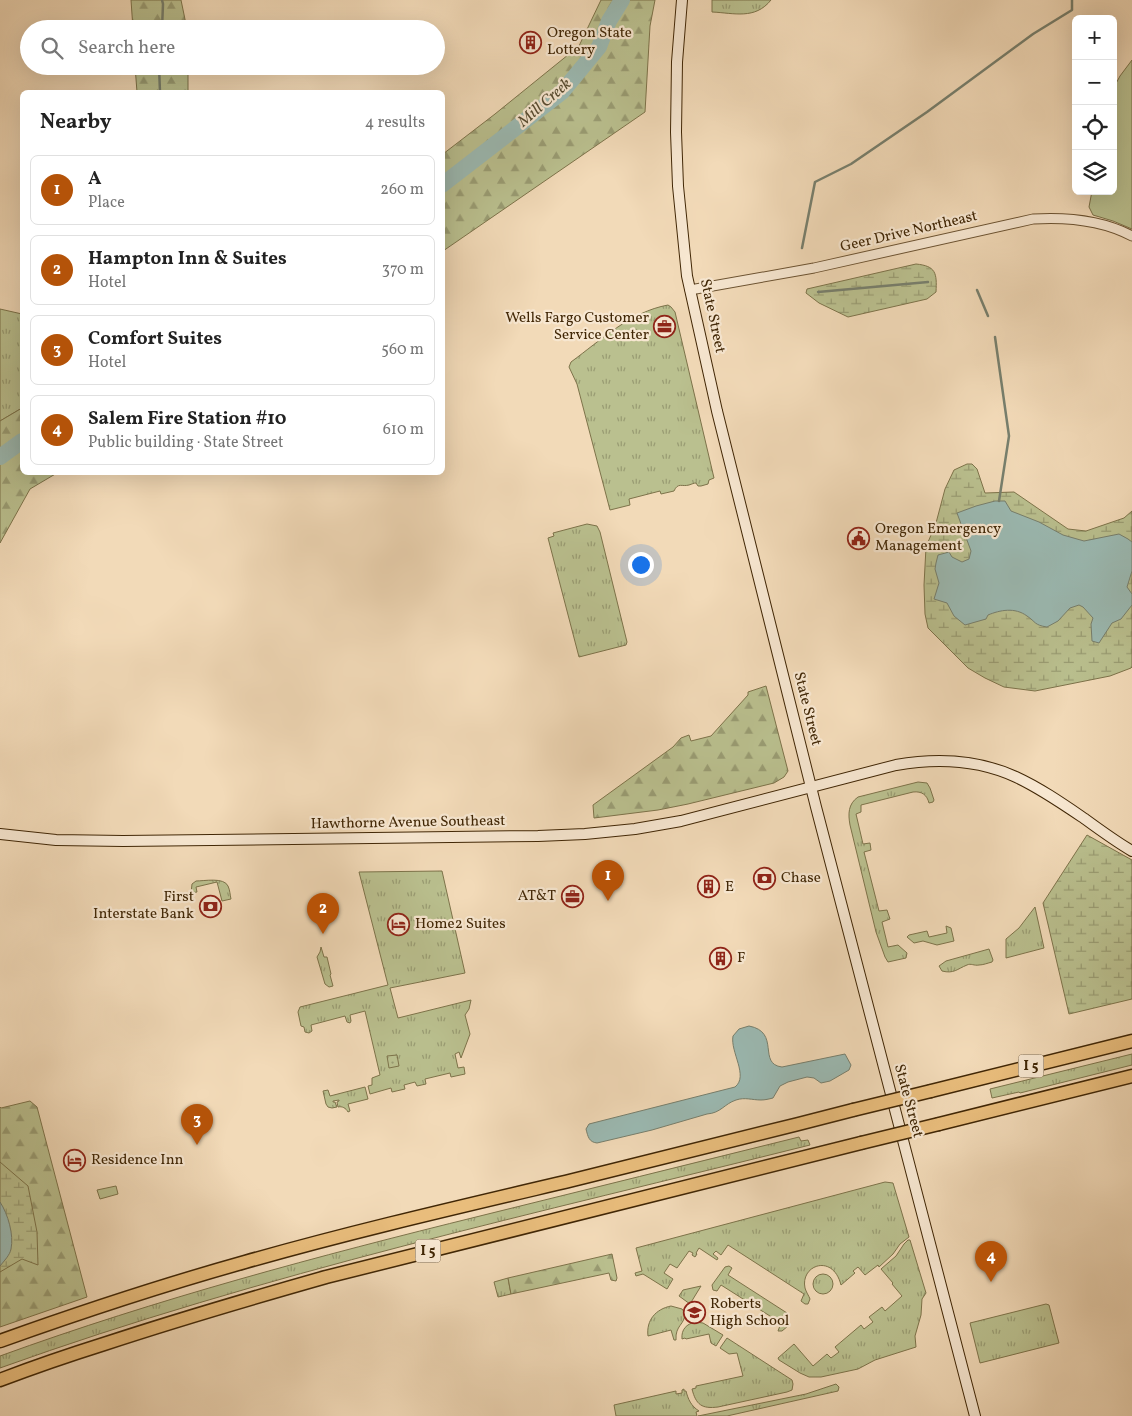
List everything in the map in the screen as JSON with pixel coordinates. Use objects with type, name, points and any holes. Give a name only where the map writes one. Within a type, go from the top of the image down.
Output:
[{"type":"highway","name":"I 5","points":[[0,1341],[98,1307],[286,1250],[441,1210],[573,1180],[1132,1041]]},
{"type":"highway","name":"I 5","points":[[0,1380],[134,1334],[243,1300],[326,1277],[1132,1076]]},
{"type":"main road","name":"State Street","points":[[682,0],[677,62],[676,132],[678,186],[687,276],[717,411],[811,788],[975,1416]]},
{"type":"main road","name":"Hawthorne Avenue Southeast","points":[[0,834],[56,840],[123,841],[585,834],[634,829],[681,821],[896,766],[931,761],[958,762],[990,768],[1016,777],[1038,788],[1132,851]]},
{"type":"street","name":"Geer Drive Northeast","points":[[690,290],[814,268],[1033,219],[1081,220],[1132,236]]},
{"type":"green space","points":[[131,0],[181,0],[185,20],[132,20]]},
{"type":"green space","points":[[601,0],[655,0],[650,26],[645,112],[445,250],[445,152],[579,46]]},
{"type":"green space","points":[[712,0],[771,0],[765,6],[751,13],[736,14],[712,12]]},
{"type":"green space","points":[[1132,60],[1132,229],[1093,215],[1089,207],[1091,195],[1117,195],[1117,82]]},
{"type":"green space","points":[[136,75],[188,75],[188,90],[137,90]]},
{"type":"green space","points":[[916,264],[928,267],[935,275],[936,292],[927,299],[848,317],[819,303],[806,293],[807,289]]},
{"type":"green space","points":[[668,305],[675,312],[714,478],[709,480],[708,484],[701,486],[698,486],[696,483],[679,486],[674,491],[661,494],[660,491],[629,499],[630,505],[610,510],[577,384],[569,367],[571,362],[616,328],[641,314]]},
{"type":"green space","points":[[0,309],[20,314],[20,409],[0,421]]},
{"type":"green space","points":[[20,409],[20,475],[54,475],[30,489],[0,543],[0,421]]},
{"type":"green space","points":[[967,464],[972,464],[977,469],[985,493],[1014,492],[1068,529],[1086,531],[1124,518],[1132,511],[1131,668],[1110,676],[1035,691],[1004,687],[968,668],[928,628],[925,614],[924,585],[926,547],[936,523],[945,489],[954,470]]},
{"type":"green space","points":[[587,524],[597,526],[600,532],[627,642],[626,645],[579,657],[548,538],[554,536],[553,533]]},
{"type":"green space","points":[[766,686],[788,771],[784,777],[774,783],[688,804],[658,810],[594,818],[593,805],[673,747],[681,738],[689,735],[691,741],[711,736],[748,695],[748,692]]},
{"type":"green space","points":[[918,782],[927,783],[934,800],[933,802],[929,803],[927,798],[921,793],[913,792],[861,805],[861,812],[856,814],[863,844],[870,843],[871,850],[864,852],[879,911],[887,910],[890,919],[882,922],[888,947],[898,945],[907,953],[906,958],[888,962],[876,932],[850,825],[849,810],[852,803],[858,797]]},
{"type":"green space","points":[[1087,835],[1132,860],[1132,999],[1069,1014],[1043,903]]},
{"type":"green space","points":[[442,871],[465,973],[390,988],[398,1018],[471,1000],[465,1015],[470,1034],[461,1058],[459,1052],[455,1054],[458,1068],[464,1067],[465,1074],[451,1077],[450,1073],[425,1079],[426,1084],[417,1086],[415,1082],[404,1085],[405,1089],[392,1092],[391,1088],[370,1094],[368,1086],[372,1085],[372,1078],[380,1075],[365,1011],[350,1015],[350,1023],[347,1022],[345,1016],[311,1025],[312,1031],[309,1033],[305,1032],[304,1027],[301,1026],[298,1012],[300,1007],[388,985],[359,872]]},
{"type":"green space","points":[[214,880],[226,883],[231,899],[222,901],[217,882],[196,887],[197,892],[191,893],[192,884],[196,881]]},
{"type":"green space","points":[[1035,907],[1044,948],[1006,958],[1006,939],[1019,928]]},
{"type":"green space","points":[[946,926],[951,928],[954,941],[937,945],[923,941],[914,943],[907,937],[927,931],[929,937],[947,933]]},
{"type":"green space","points":[[321,947],[324,957],[327,957],[333,986],[329,987],[325,984],[317,957]]},
{"type":"green space","points":[[989,949],[992,962],[981,965],[968,964],[950,972],[942,971],[939,966],[946,961]]},
{"type":"green space","points":[[1132,1054],[1132,1065],[1020,1093],[992,1098],[990,1089]]},
{"type":"green space","points":[[397,1055],[399,1066],[389,1068],[387,1056]]},
{"type":"green space","points":[[365,1087],[368,1099],[348,1104],[350,1111],[348,1112],[344,1108],[338,1107],[337,1102],[339,1100],[333,1101],[337,1107],[328,1107],[326,1104],[323,1091],[328,1090],[330,1096]]},
{"type":"green space","points":[[30,1101],[37,1107],[87,1297],[0,1327],[0,1107]]},
{"type":"green space","points":[[799,1137],[801,1141],[808,1140],[810,1145],[402,1246],[200,1303],[99,1334],[0,1368],[0,1356],[178,1297],[419,1231]]},
{"type":"green space","points":[[0,1162],[28,1186],[37,1232],[38,1265],[22,1259],[0,1272]]},
{"type":"green space","points":[[885,1182],[893,1183],[909,1237],[879,1267],[878,1265],[865,1275],[858,1267],[853,1271],[855,1273],[841,1285],[837,1275],[831,1269],[825,1266],[818,1266],[812,1269],[807,1273],[805,1280],[805,1288],[810,1299],[808,1304],[801,1301],[804,1294],[728,1245],[721,1255],[716,1251],[713,1254],[718,1258],[717,1260],[699,1248],[695,1257],[689,1251],[677,1268],[670,1264],[664,1273],[673,1279],[667,1289],[643,1274],[636,1276],[635,1273],[642,1271],[636,1248]]},
{"type":"green space","points":[[116,1186],[118,1194],[100,1199],[97,1190]]},
{"type":"green space","points":[[908,1240],[910,1240],[926,1293],[922,1299],[921,1315],[915,1336],[916,1347],[875,1360],[858,1369],[821,1377],[809,1377],[779,1360],[778,1358],[794,1344],[813,1366],[827,1354],[831,1358],[839,1352],[835,1347],[861,1325],[864,1329],[873,1322],[869,1317],[882,1307],[885,1311],[902,1296],[881,1269],[896,1256]]},
{"type":"green space","points":[[612,1254],[616,1281],[611,1280],[609,1273],[511,1294],[508,1278]]},
{"type":"green space","points":[[729,1266],[732,1268],[728,1275],[787,1313],[785,1320],[788,1326],[782,1331],[778,1331],[781,1323],[721,1285],[717,1291],[713,1290],[712,1285],[725,1267]]},
{"type":"green space","points":[[823,1274],[830,1277],[833,1284],[830,1291],[823,1294],[816,1291],[813,1284],[816,1277]]},
{"type":"green space","points":[[508,1278],[511,1294],[498,1297],[494,1282]]},
{"type":"green space","points":[[701,1286],[690,1304],[679,1296],[683,1290]]},
{"type":"green space","points":[[1046,1304],[1049,1305],[1059,1343],[980,1363],[970,1323]]},
{"type":"green space","points":[[671,1306],[682,1309],[685,1313],[685,1317],[677,1331],[676,1340],[674,1340],[671,1330],[648,1336],[650,1320],[653,1316],[666,1307]]},
{"type":"green space","points":[[695,1322],[703,1323],[723,1335],[716,1346],[711,1343],[709,1334],[682,1339],[682,1332],[685,1328]]},
{"type":"green space","points":[[727,1338],[792,1380],[792,1390],[718,1407],[701,1405],[692,1389],[696,1388],[696,1386],[743,1376],[737,1353],[729,1354],[720,1348]]},
{"type":"green space","points":[[836,1384],[839,1387],[838,1391],[727,1416],[698,1416],[806,1394]]},
{"type":"green space","points":[[684,1389],[692,1405],[699,1411],[696,1412],[697,1416],[616,1416],[614,1405],[676,1391],[676,1394],[682,1393]]},
{"type":"water","points":[[995,501],[1005,501],[1011,511],[1039,522],[1063,535],[1084,541],[1119,534],[1132,542],[1132,571],[1127,587],[1132,594],[1132,605],[1121,619],[1112,623],[1099,643],[1092,641],[1091,624],[1093,618],[1079,605],[1070,608],[1058,621],[1047,627],[1037,624],[1022,613],[1013,610],[993,613],[988,615],[986,619],[965,625],[954,616],[947,603],[934,599],[939,583],[935,569],[938,555],[949,552],[952,557],[962,562],[969,559],[971,551],[957,513]]},
{"type":"water","points":[[749,1026],[759,1029],[764,1035],[771,1060],[775,1065],[782,1067],[845,1054],[851,1065],[849,1070],[830,1081],[821,1083],[814,1078],[807,1077],[788,1082],[780,1086],[773,1098],[762,1100],[739,1099],[716,1112],[652,1130],[597,1143],[589,1139],[586,1129],[589,1124],[735,1087],[739,1082],[740,1070],[734,1049],[733,1036],[739,1029]]},
{"type":"water","points":[[0,1202],[6,1212],[10,1225],[12,1243],[7,1258],[0,1266]]},
{"type":"waterway","points":[[162,0],[162,20]]},
{"type":"waterway","name":"Mill Creek","points":[[445,183],[562,92],[599,47],[609,21],[622,0]]},
{"type":"waterway","points":[[802,248],[815,182],[851,164],[927,112],[1033,34],[1072,10],[1072,0]]},
{"type":"waterway","points":[[159,75],[160,90]]},
{"type":"waterway","points":[[818,292],[928,282]]},
{"type":"waterway","points":[[977,290],[988,316]]},
{"type":"waterway","points":[[995,337],[1009,436],[999,501]]},
{"type":"waterway","name":"Mill Creek","points":[[0,457],[20,442]]},
{"type":"place","name":"Oregon State Lottery","points":[[531,42]]},
{"type":"place","name":"Wells Fargo Customer Service Center","points":[[665,327]]},
{"type":"place","name":"Oregon Emergency Management","points":[[859,538]]},
{"type":"place","name":"Chase","points":[[765,878]]},
{"type":"place","name":"E","points":[[709,887]]},
{"type":"place","name":"AT&T","points":[[572,896]]},
{"type":"place","name":"A","points":[[608,901]]},
{"type":"place","name":"First Interstate Bank","points":[[210,906]]},
{"type":"place","name":"Home2 Suites","points":[[399,924]]},
{"type":"place","name":"Hampton Inn & Suites","points":[[323,934]]},
{"type":"place","name":"F","points":[[721,958]]},
{"type":"place","name":"Comfort Suites","points":[[197,1145]]},
{"type":"place","name":"Residence Inn","points":[[75,1160]]},
{"type":"place","name":"Salem Fire Station #10","points":[[991,1282]]},
{"type":"place","name":"Roberts High School","points":[[694,1313]]}]
